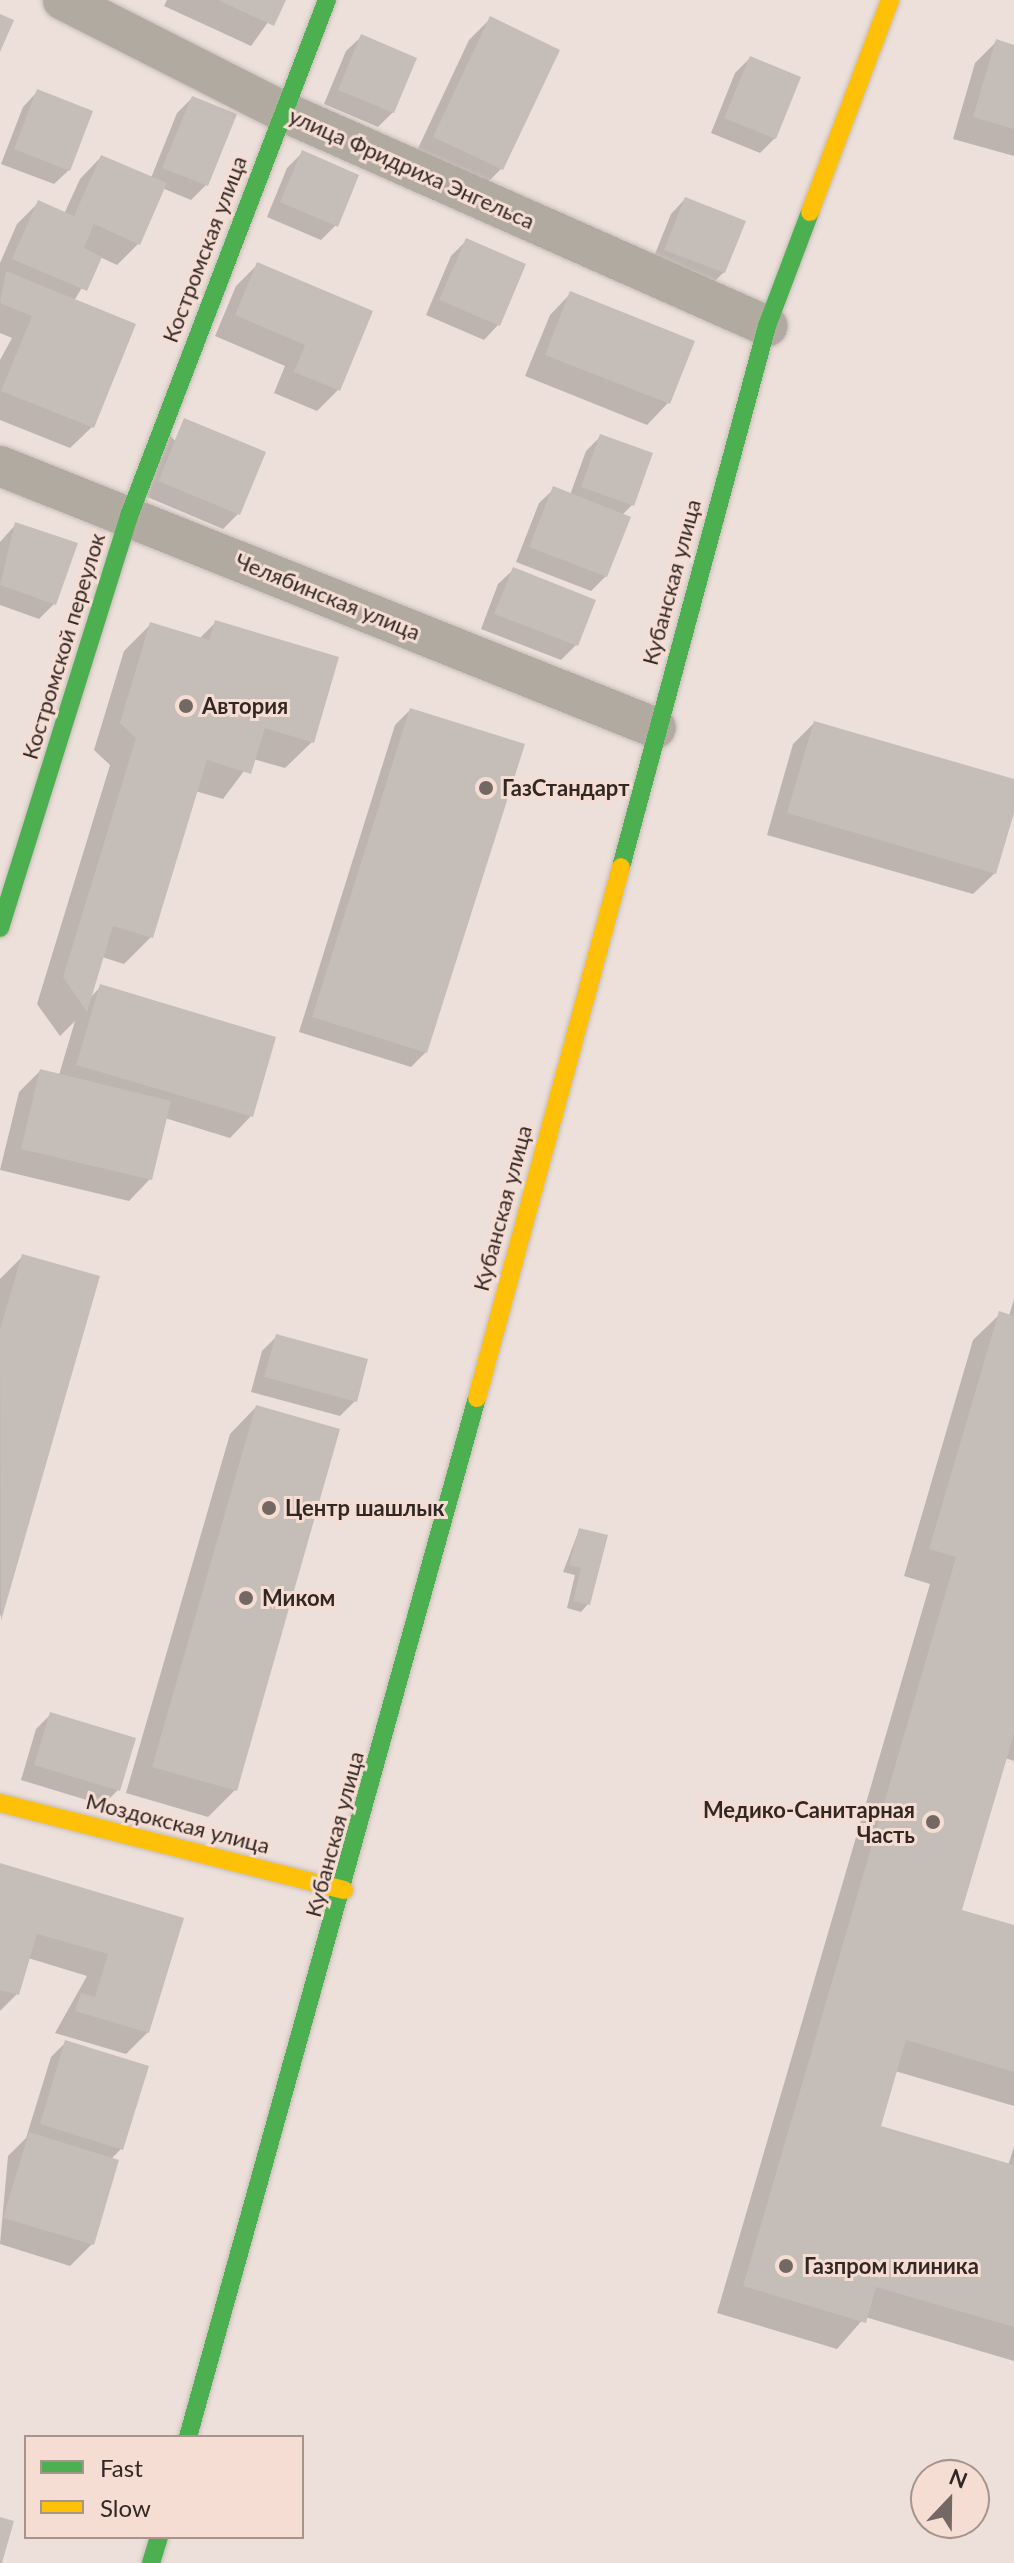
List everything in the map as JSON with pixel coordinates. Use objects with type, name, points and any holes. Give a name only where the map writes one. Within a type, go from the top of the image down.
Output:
[{"type":"main road","name":"Костромская улица","points":[[129,516],[327,0]]},
{"type":"main road","name":"Кубанская улица","points":[[189,2435],[344,1890],[767,326],[890,0]]},
{"type":"main road","name":"Костромской переулок","points":[[1,920],[129,516]]},
{"type":"main road","name":"Моздокская улица","points":[[0,1803],[344,1890]]},
{"type":"main road","points":[[151,2563],[158,2539]]},
{"type":"street","name":"улица Фридриха Энгельса","points":[[63,0],[282,111],[767,326]]},
{"type":"street","name":"Челябинская улица","points":[[0,466],[656,728]]},
{"type":"building","points":[[218,0],[286,0],[274,26]]},
{"type":"building","points":[[0,14],[14,20],[0,52]]},
{"type":"building","points":[[490,16],[560,50],[503,170],[433,137]]},
{"type":"building","points":[[361,34],[417,58],[394,113],[338,90]]},
{"type":"building","points":[[996,39],[1014,45],[1014,129],[973,117]]},
{"type":"building","points":[[750,56],[801,77],[776,139],[724,118]]},
{"type":"building","points":[[37,89],[93,111],[70,171],[14,149]]},
{"type":"building","points":[[192,96],[237,114],[208,186],[162,168]]},
{"type":"building","points":[[302,150],[359,175],[338,227],[280,202]]},
{"type":"building","points":[[101,155],[167,183],[140,245],[94,224],[84,248],[102,257],[87,291],[12,259],[38,200],[74,216]]},
{"type":"building","points":[[685,197],[746,221],[725,273],[664,250]]},
{"type":"building","points":[[466,238],[526,264],[500,326],[439,300]]},
{"type":"building","points":[[257,262],[373,311],[340,391],[294,372],[305,345],[235,315]]},
{"type":"building","points":[[6,271],[136,324],[94,428],[1,391],[32,316],[0,303]]},
{"type":"building","points":[[570,291],[695,341],[670,404],[545,355]]},
{"type":"building","points":[[184,418],[266,452],[240,515],[158,481]]},
{"type":"building","points":[[600,434],[653,453],[634,506],[581,487]]},
{"type":"building","points":[[553,486],[631,517],[607,577],[529,547]]},
{"type":"building","points":[[15,522],[78,543],[56,605],[0,585]]},
{"type":"building","points":[[513,567],[596,600],[578,646],[494,614]]},
{"type":"building","points":[[215,620],[339,657],[314,743],[265,728],[251,774],[207,760],[153,938],[113,926],[87,1012],[63,977],[136,738],[120,723],[150,622],[209,640]]},
{"type":"building","points":[[410,708],[525,744],[427,1053],[312,1017]]},
{"type":"building","points":[[814,721],[1014,779],[1014,813],[996,874],[787,813]]},
{"type":"building","points":[[100,984],[276,1037],[253,1117],[76,1065]]},
{"type":"building","points":[[40,1069],[171,1101],[152,1180],[21,1149]]},
{"type":"building","points":[[22,1254],[100,1276],[1,1621],[0,1330]]},
{"type":"building","name":"Медико-Санитарная Часть","points":[[999,1311],[1014,1316],[1014,1734],[962,1910],[1014,1925],[1014,2072],[906,2040],[881,2126],[1014,2165],[1014,2327],[876,2287],[866,2323],[743,2286],[956,1557],[929,1549]]},
{"type":"building","points":[[276,1334],[368,1359],[357,1402],[264,1377]]},
{"type":"building","points":[[256,1405],[340,1429],[237,1791],[152,1767]]},
{"type":"building","points":[[579,1528],[608,1535],[590,1605],[573,1601],[581,1568],[569,1565]]},
{"type":"building","points":[[50,1712],[136,1738],[120,1791],[34,1765]]},
{"type":"building","points":[[0,1863],[184,1918],[149,2033],[75,2011],[81,1993],[95,1997],[108,1954],[37,1934],[19,1995],[0,1990]]},
{"type":"building","points":[[65,2040],[149,2066],[123,2150],[40,2124]]},
{"type":"building","points":[[29,2132],[119,2160],[94,2245],[3,2218]]},
{"type":"building","points":[[0,2517],[14,2521],[2,2563],[0,2563]]},
{"type":"traffic: fast","points":[[0,928],[129,516],[327,0]]},
{"type":"traffic: fast","points":[[621,867],[767,326],[810,212]]},
{"type":"traffic: fast","points":[[189,2435],[477,1398]]},
{"type":"traffic: fast","points":[[151,2563],[158,2539]]},
{"type":"traffic: slow","points":[[810,212],[890,0]]},
{"type":"traffic: slow","points":[[477,1398],[621,867]]},
{"type":"traffic: slow","points":[[0,1803],[344,1890]]},
{"type":"place","name":"Автория","points":[[186,706]]},
{"type":"place","name":"ГазСтандарт","points":[[486,788]]},
{"type":"place","name":"Центр шашлык","points":[[269,1508]]},
{"type":"place","name":"Миком","points":[[246,1598]]},
{"type":"place","name":"Медико-Санитарная Часть","points":[[933,1822]]},
{"type":"place","name":"Газпром клиника","points":[[786,2266]]}]
